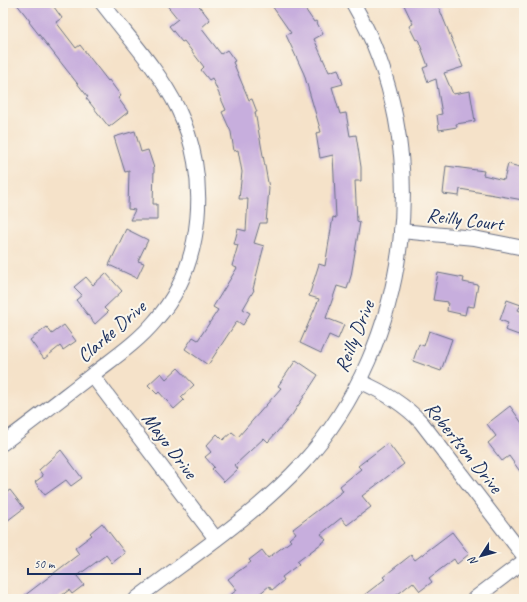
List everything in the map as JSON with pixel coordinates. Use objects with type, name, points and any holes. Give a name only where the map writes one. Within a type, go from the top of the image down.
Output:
[{"type":"street","name":"Clarke Drive","points":[[3,443],[133,343],[165,309],[187,265],[195,236],[198,204],[195,159],[187,130],[178,109],[164,85],[102,3]]},
{"type":"street","name":"Reilly Drive","points":[[136,599],[259,505],[302,463],[320,442],[359,381],[374,346],[389,304],[401,231],[403,189],[399,140],[395,115],[388,88],[374,48],[353,3]]},
{"type":"street","name":"Reilly Court","points":[[401,231],[474,238],[524,248]]},
{"type":"street","name":"Mayo Drive","points":[[92,375],[216,539]]},
{"type":"street","name":"Robertson Drive","points":[[359,381],[388,394],[403,405],[421,422],[524,556]]},
{"type":"street","points":[[474,599],[524,561]]},
{"type":"building","points":[[16,3],[51,3],[62,18],[56,22],[76,48],[80,45],[108,81],[109,80],[121,96],[118,98],[128,112],[109,127]]},
{"type":"building","points":[[165,3],[197,3],[210,20],[201,28],[221,54],[227,50],[235,61],[233,62],[249,100],[252,99],[257,112],[255,112],[269,188],[266,223],[260,223],[254,243],[264,246],[254,290],[243,309],[250,313],[243,325],[237,321],[208,365],[185,349],[193,337],[198,340],[218,310],[213,307],[237,268],[232,266],[238,245],[234,244],[238,229],[246,231],[248,199],[239,199],[242,172],[238,150],[234,151],[231,132],[222,112],[226,110],[212,78],[209,80],[201,70],[204,67],[184,41],[182,42],[169,26],[178,19]]},
{"type":"building","points":[[270,3],[301,3],[314,22],[316,21],[323,34],[314,39],[329,72],[338,69],[343,84],[332,87],[340,114],[346,113],[350,136],[356,135],[361,167],[361,181],[355,181],[357,221],[360,222],[351,276],[347,289],[337,286],[326,318],[344,325],[338,339],[329,335],[321,353],[300,343],[319,299],[309,296],[319,264],[325,266],[333,217],[336,218],[333,155],[320,158],[316,133],[321,132],[304,74],[286,35],[291,33]]},
{"type":"building","points":[[403,3],[437,3],[463,67],[444,73],[453,94],[470,91],[475,121],[456,124],[457,127],[439,130],[437,115],[442,114],[436,79],[428,82],[423,68],[428,66],[418,39],[416,40],[409,26],[413,24]]},
{"type":"building","points":[[135,131],[141,152],[148,150],[154,168],[153,204],[157,204],[157,220],[130,220],[135,210],[128,209],[129,171],[125,172],[114,137]]},
{"type":"building","points":[[508,164],[524,168],[523,200],[460,189],[459,196],[443,194],[446,166],[484,171],[483,175],[504,180]]},
{"type":"building","points":[[126,229],[148,240],[138,261],[144,263],[137,278],[109,265]]},
{"type":"building","points":[[106,273],[122,291],[104,308],[108,312],[95,324],[76,300],[82,295],[74,287],[86,277],[93,285]]},
{"type":"building","points":[[438,273],[464,278],[463,282],[478,285],[474,307],[467,306],[465,315],[447,311],[448,302],[433,300]]},
{"type":"building","points":[[507,300],[521,305],[518,310],[524,313],[524,337],[505,330],[508,323],[500,320]]},
{"type":"building","points":[[64,325],[76,341],[63,350],[60,346],[44,359],[30,340],[47,327],[52,334]]},
{"type":"building","points":[[429,331],[452,339],[441,371],[413,361],[419,344],[424,346]]},
{"type":"building","points":[[296,360],[318,375],[292,415],[268,442],[264,438],[235,465],[238,469],[224,482],[212,469],[214,467],[205,457],[211,452],[206,446],[217,434],[223,440],[232,432],[238,437],[281,388],[278,386]]},
{"type":"building","points":[[178,368],[194,385],[181,397],[184,400],[174,409],[159,392],[157,394],[148,385],[161,373],[166,379]]},
{"type":"building","points":[[510,406],[524,426],[524,477],[509,456],[502,461],[488,443],[496,436],[487,424]]},
{"type":"building","points":[[388,443],[404,464],[362,496],[371,507],[347,525],[341,518],[321,534],[326,540],[297,562],[299,564],[282,577],[284,580],[272,590],[269,586],[253,599],[225,599],[237,590],[228,579],[251,562],[249,560],[262,550],[268,558],[291,541],[289,539],[296,533],[293,529],[343,491],[340,486],[361,469],[358,466]]},
{"type":"building","points":[[61,450],[82,478],[71,486],[66,480],[45,495],[35,482],[43,476],[39,470]]},
{"type":"building","points":[[10,490],[24,508],[3,524],[3,495]]},
{"type":"building","points":[[102,523],[125,553],[112,563],[106,555],[77,576],[84,585],[72,594],[69,590],[57,599],[20,599],[79,554],[75,548],[92,535],[90,533]]},
{"type":"building","points":[[452,532],[469,554],[457,564],[454,559],[429,578],[432,582],[420,591],[413,582],[392,599],[359,599],[385,579],[383,577],[411,555],[415,560]]}]
